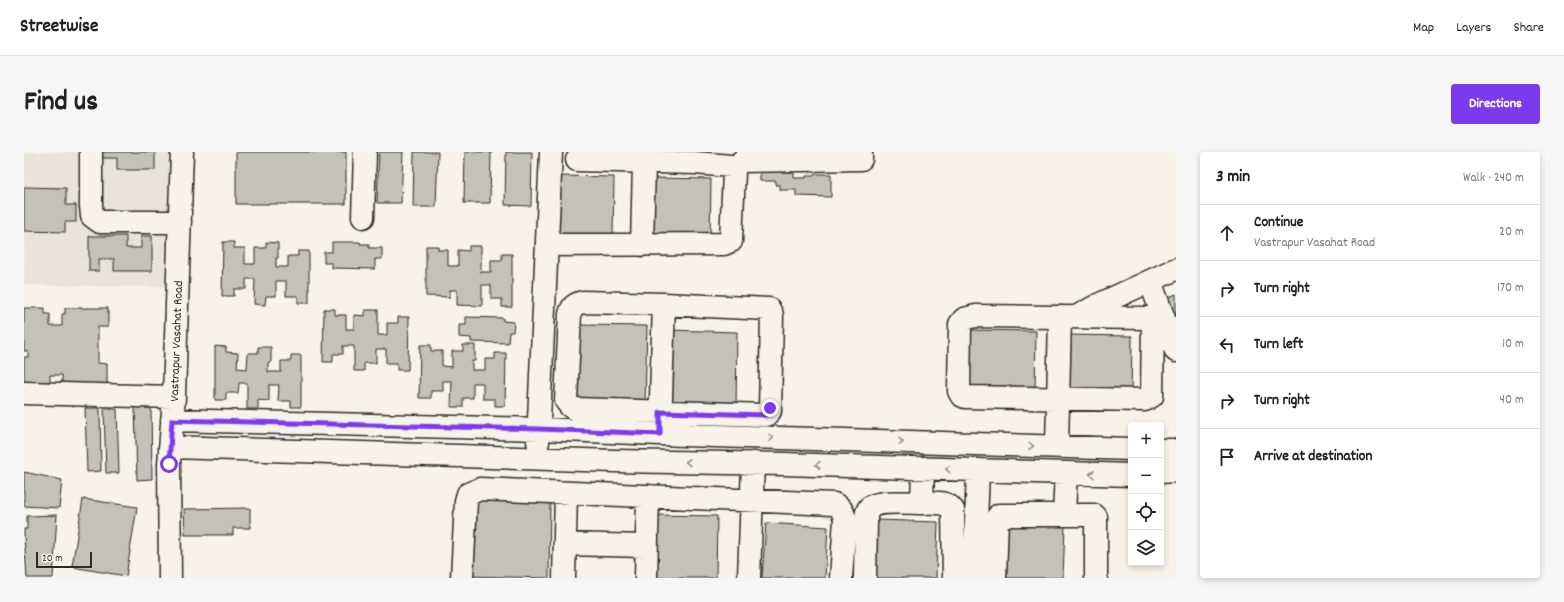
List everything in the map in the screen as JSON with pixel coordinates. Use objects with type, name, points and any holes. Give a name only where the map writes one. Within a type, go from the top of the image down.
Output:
[{"type":"street","points":[[91,152],[92,216],[100,222],[180,222]]},
{"type":"street","name":"Vastrapur Vasahat Road","points":[[170,578],[169,464],[174,397],[182,152]]},
{"type":"street","points":[[363,216],[365,152]]},
{"type":"street","points":[[538,458],[552,152]]},
{"type":"street","points":[[742,161],[861,159],[861,152]]},
{"type":"street","points":[[548,245],[724,244],[731,241],[734,168],[728,165],[696,158],[644,162],[577,160]]},
{"type":"street","points":[[642,245],[644,162]]},
{"type":"street","points":[[1067,317],[1100,304],[1176,269]]},
{"type":"street","points":[[1150,281],[1176,351]]},
{"type":"street","points":[[583,302],[769,309],[772,315],[770,411],[766,415],[660,412],[575,409],[570,406],[566,401],[571,308],[576,304],[583,302]]},
{"type":"street","points":[[660,434],[664,304]]},
{"type":"street","points":[[970,317],[1150,318],[1153,322],[1152,396],[1145,400],[1058,399],[971,398],[961,395],[959,391],[960,324],[964,319],[970,317]]},
{"type":"street","points":[[1057,446],[1058,399],[1067,317]]},
{"type":"street","points":[[24,393],[174,397]]},
{"type":"street","points":[[750,415],[750,437]]},
{"type":"street","points":[[172,420],[539,429],[1128,449]]},
{"type":"street","points":[[170,447],[1128,475]]},
{"type":"street","points":[[1164,450],[1172,450],[1176,452]]},
{"type":"street","points":[[749,578],[753,463]]},
{"type":"street","points":[[922,503],[923,468]]},
{"type":"street","points":[[974,578],[978,470]]},
{"type":"street","points":[[1164,472],[1176,471]]},
{"type":"street","points":[[1064,514],[1066,473]]},
{"type":"street","points":[[462,578],[466,501],[468,494],[480,489],[834,504],[839,506],[843,511],[845,519],[840,578]]},
{"type":"street","points":[[564,578],[566,493]]},
{"type":"street","points":[[646,578],[648,496]]},
{"type":"street","points":[[865,578],[866,513],[869,508],[876,504],[922,503],[946,503],[953,510],[954,578]]},
{"type":"street","points":[[995,578],[998,515],[1064,514],[1096,517],[1096,578]]},
{"type":"street","points":[[565,544],[646,546]]},
{"type":"shaded area","points":[[24,152],[172,152],[168,287],[24,285]]},
{"type":"building","points":[[92,152],[155,152],[155,170],[117,170],[117,158],[102,158],[102,170],[92,170]]},
{"type":"building","points":[[236,152],[346,152],[346,204],[236,204]]},
{"type":"building","points":[[379,152],[403,152],[401,203],[377,203]]},
{"type":"building","points":[[414,152],[438,152],[436,207],[413,207]]},
{"type":"building","points":[[465,152],[491,152],[490,203],[464,203]]},
{"type":"building","points":[[506,152],[532,152],[531,206],[505,205]]},
{"type":"building","points":[[760,168],[794,169],[794,178],[806,178],[806,176],[814,176],[814,174],[831,174],[831,197],[796,196],[796,190],[780,190],[780,185],[776,185],[776,181],[760,181]]},
{"type":"building","points":[[557,176],[614,177],[613,239],[555,238]]},
{"type":"building","points":[[653,178],[711,179],[710,242],[652,241]]},
{"type":"building","points":[[24,187],[66,188],[66,205],[76,205],[76,222],[65,222],[65,232],[24,231]]},
{"type":"building","points":[[89,236],[126,236],[126,248],[141,248],[141,236],[152,236],[152,271],[114,271],[114,259],[99,259],[99,271],[89,271]]},
{"type":"building","points":[[223,242],[234,242],[234,248],[245,248],[245,264],[255,264],[255,248],[266,248],[266,242],[278,243],[278,258],[276,258],[276,267],[288,267],[288,256],[298,256],[298,251],[309,251],[309,303],[298,303],[298,296],[286,296],[286,281],[276,281],[276,296],[266,296],[265,305],[254,304],[255,279],[246,279],[246,289],[234,289],[234,296],[222,296]]},
{"type":"building","points":[[332,242],[360,242],[360,244],[369,244],[369,248],[382,248],[382,259],[375,259],[375,269],[332,268],[332,263],[324,263],[324,252],[332,252]]},
{"type":"building","points":[[426,246],[438,246],[438,250],[448,250],[448,266],[458,266],[458,250],[469,251],[469,246],[481,246],[481,272],[491,272],[491,260],[502,260],[502,254],[512,254],[512,307],[502,307],[502,299],[491,299],[491,285],[482,285],[482,306],[457,305],[457,290],[450,290],[450,297],[426,296]]},
{"type":"building","points":[[1176,294],[1176,330],[1162,300]]},
{"type":"building","points":[[24,308],[45,308],[45,314],[50,314],[50,326],[62,326],[62,314],[65,314],[65,308],[108,308],[108,327],[98,327],[98,363],[107,364],[107,387],[62,384],[62,375],[50,375],[50,382],[44,382],[44,386],[24,386],[24,357],[28,357],[28,351],[24,351]]},
{"type":"building","points":[[324,309],[335,309],[335,315],[346,315],[346,329],[354,329],[354,315],[365,316],[365,310],[378,310],[378,335],[387,335],[387,323],[398,323],[398,317],[409,317],[408,370],[397,370],[397,363],[386,363],[386,349],[376,349],[376,363],[364,363],[364,371],[354,371],[354,346],[343,346],[343,354],[333,354],[333,362],[323,362]]},
{"type":"building","points":[[466,317],[503,318],[503,321],[514,322],[513,332],[509,332],[508,343],[471,342],[471,338],[459,337],[459,325],[466,325]]},
{"type":"building","points":[[577,325],[647,326],[645,404],[575,402]]},
{"type":"building","points":[[668,330],[737,332],[736,409],[666,407]]},
{"type":"building","points":[[967,330],[1036,331],[1035,392],[966,391]]},
{"type":"building","points":[[1063,335],[1132,336],[1131,397],[1062,396]]},
{"type":"building","points":[[420,345],[431,345],[431,351],[442,351],[442,366],[452,367],[452,351],[463,351],[463,345],[475,345],[475,361],[472,361],[472,370],[485,370],[485,359],[495,359],[495,353],[506,353],[505,406],[495,406],[495,399],[483,399],[483,383],[473,383],[473,398],[463,398],[463,407],[451,407],[452,381],[443,381],[443,391],[431,391],[431,398],[419,398]]},
{"type":"building","points":[[215,346],[226,347],[226,352],[238,353],[237,368],[247,369],[248,353],[258,353],[258,347],[271,347],[271,363],[268,363],[268,372],[281,372],[281,361],[291,361],[291,355],[301,355],[301,407],[291,407],[291,401],[278,401],[279,385],[269,385],[269,401],[258,400],[258,409],[247,409],[247,383],[239,383],[238,393],[226,393],[226,400],[215,400]]},
{"type":"building","points":[[135,406],[151,406],[152,479],[137,480]]},
{"type":"building","points":[[85,408],[100,408],[101,471],[87,472]]},
{"type":"building","points":[[104,409],[117,409],[119,473],[106,473]]},
{"type":"building","points":[[24,472],[62,480],[59,508],[24,506]]},
{"type":"building","points":[[83,499],[137,507],[126,576],[72,567]]},
{"type":"building","points":[[470,500],[550,501],[549,578],[468,576]]},
{"type":"building","points":[[250,508],[250,528],[233,528],[233,535],[185,535],[184,509]]},
{"type":"building","points":[[57,515],[53,578],[27,578],[24,529],[27,529],[27,516]]},
{"type":"building","points":[[653,515],[717,516],[716,578],[651,578]]},
{"type":"building","points":[[877,520],[938,522],[936,578],[875,578]]},
{"type":"building","points":[[766,523],[828,527],[825,578],[762,578]]},
{"type":"building","points":[[1004,524],[1065,526],[1063,578],[1002,578]]},
{"type":"route","points":[[169,464],[172,420],[539,429],[660,434],[660,412],[766,415],[770,411],[770,408]]}]
